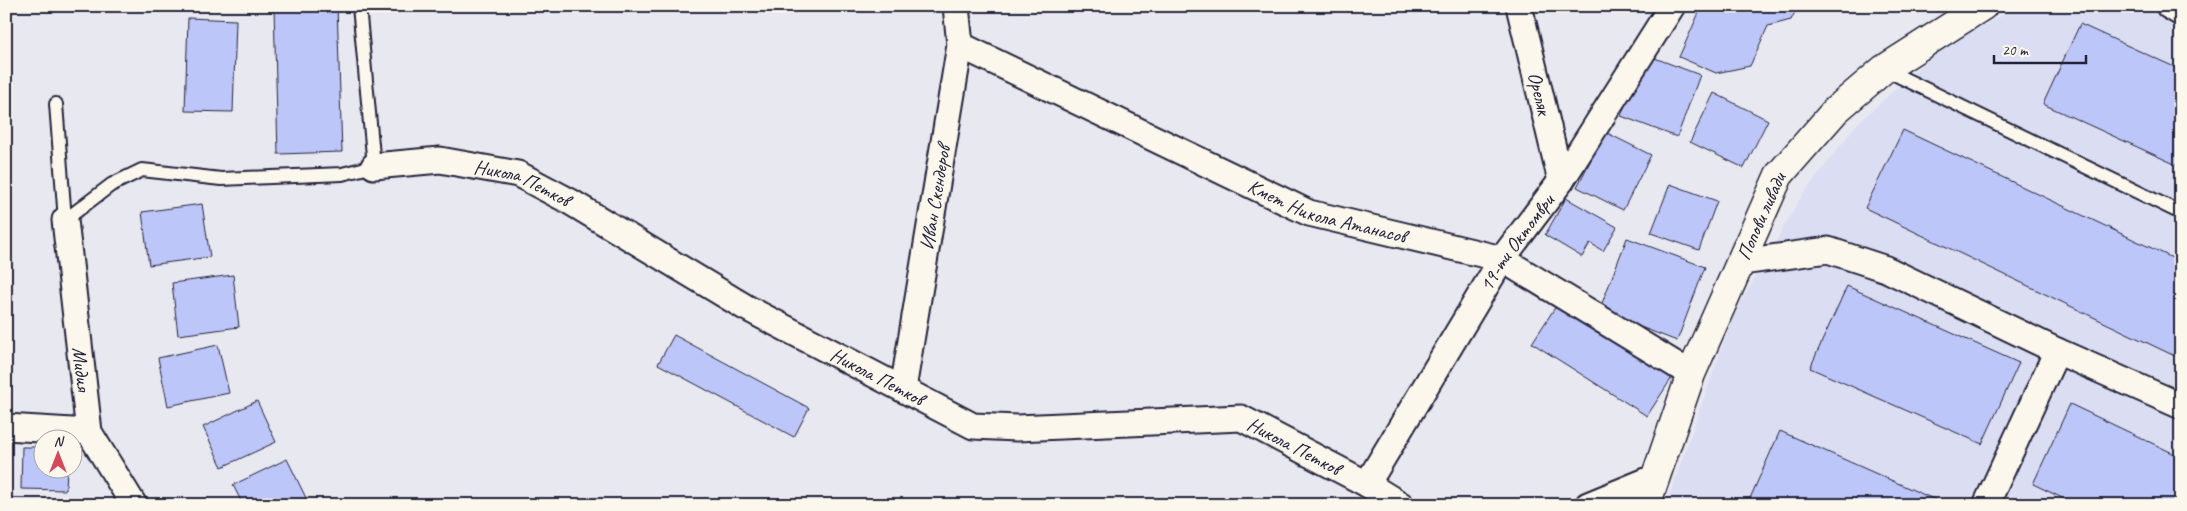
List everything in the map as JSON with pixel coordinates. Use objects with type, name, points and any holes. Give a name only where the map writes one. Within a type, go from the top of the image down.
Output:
[{"type":"street","name":"Иван Скендеров","points":[[903,389],[960,45],[956,6]]},
{"type":"street","name":"Ореляк","points":[[1519,6],[1560,181]]},
{"type":"street","name":"19-ти Октомври","points":[[1367,484],[1502,259],[1560,181],[1672,6]]},
{"type":"street","name":"Попови ливади","points":[[1646,505],[1691,374],[1742,262],[1779,174],[1836,110],[1884,69],[1983,6]]},
{"type":"street","points":[[2169,6],[2181,13]]},
{"type":"street","name":"Кмет Никола Атанасов","points":[[960,45],[1309,213],[1502,259],[1691,374]]},
{"type":"street","name":"Никола Петков","points":[[374,166],[440,160],[518,174],[568,201],[745,308],[973,426],[1017,428],[1241,418],[1367,484],[1401,505]]},
{"type":"street","name":"Мидия","points":[[65,220],[90,432],[134,505]]},
{"type":"street","points":[[1742,262],[1828,250],[1886,270],[2056,351],[2181,406]]},
{"type":"street","points":[[1986,505],[2056,351]]},
{"type":"street","points":[[6,427],[90,432]]},
{"type":"street","points":[[1588,505],[1656,477]]},
{"type":"lane","points":[[65,220],[111,185],[142,170],[221,179],[342,174],[374,166],[359,6]]},
{"type":"lane","points":[[1884,69],[2181,213]]},
{"type":"lane","points":[[56,104],[65,220]]},
{"type":"shaded area","points":[[2019,6],[2181,6],[2181,505],[1666,505],[1733,316],[1801,197],[1856,125],[1939,49]]},
{"type":"building","points":[[337,6],[342,152],[278,154],[274,8]]},
{"type":"building","points":[[1702,6],[1798,6],[1791,20],[1768,26],[1750,66],[1716,73],[1679,57]]},
{"type":"building","points":[[188,18],[236,20],[233,112],[185,111]]},
{"type":"building","points":[[2080,24],[2181,70],[2181,167],[2043,104]]},
{"type":"building","points":[[1644,54],[1700,75],[1677,137],[1621,116]]},
{"type":"building","points":[[1714,93],[1768,120],[1744,168],[1690,142]]},
{"type":"building","points":[[1903,130],[2181,262],[2181,359],[1865,208]]},
{"type":"building","points":[[1605,132],[1651,155],[1623,210],[1577,187]]},
{"type":"building","points":[[1670,184],[1717,201],[1699,250],[1651,233]]},
{"type":"building","points":[[1566,198],[1617,227],[1603,251],[1590,243],[1582,257],[1545,235]]},
{"type":"building","points":[[202,204],[210,257],[149,265],[142,212]]},
{"type":"building","points":[[1627,238],[1705,267],[1677,341],[1599,311]]},
{"type":"building","points":[[233,275],[239,327],[178,335],[172,283]]},
{"type":"building","points":[[1847,286],[2019,363],[1982,444],[1810,368]]},
{"type":"building","points":[[1558,303],[1673,376],[1647,416],[1532,343]]},
{"type":"building","points":[[674,335],[809,408],[794,437],[658,364]]},
{"type":"building","points":[[218,345],[229,393],[168,406],[158,358]]},
{"type":"building","points":[[257,401],[276,442],[222,467],[203,427]]},
{"type":"building","points":[[2070,404],[2181,457],[2181,505],[2077,505],[2033,484]]},
{"type":"building","points":[[1780,431],[1947,505],[1747,505]]},
{"type":"building","points":[[6,437],[9,437],[8,496],[6,496]]},
{"type":"building","points":[[22,447],[32,447],[32,478],[67,478],[66,490],[21,489]]},
{"type":"building","points":[[287,459],[309,504],[243,505],[233,485]]}]
